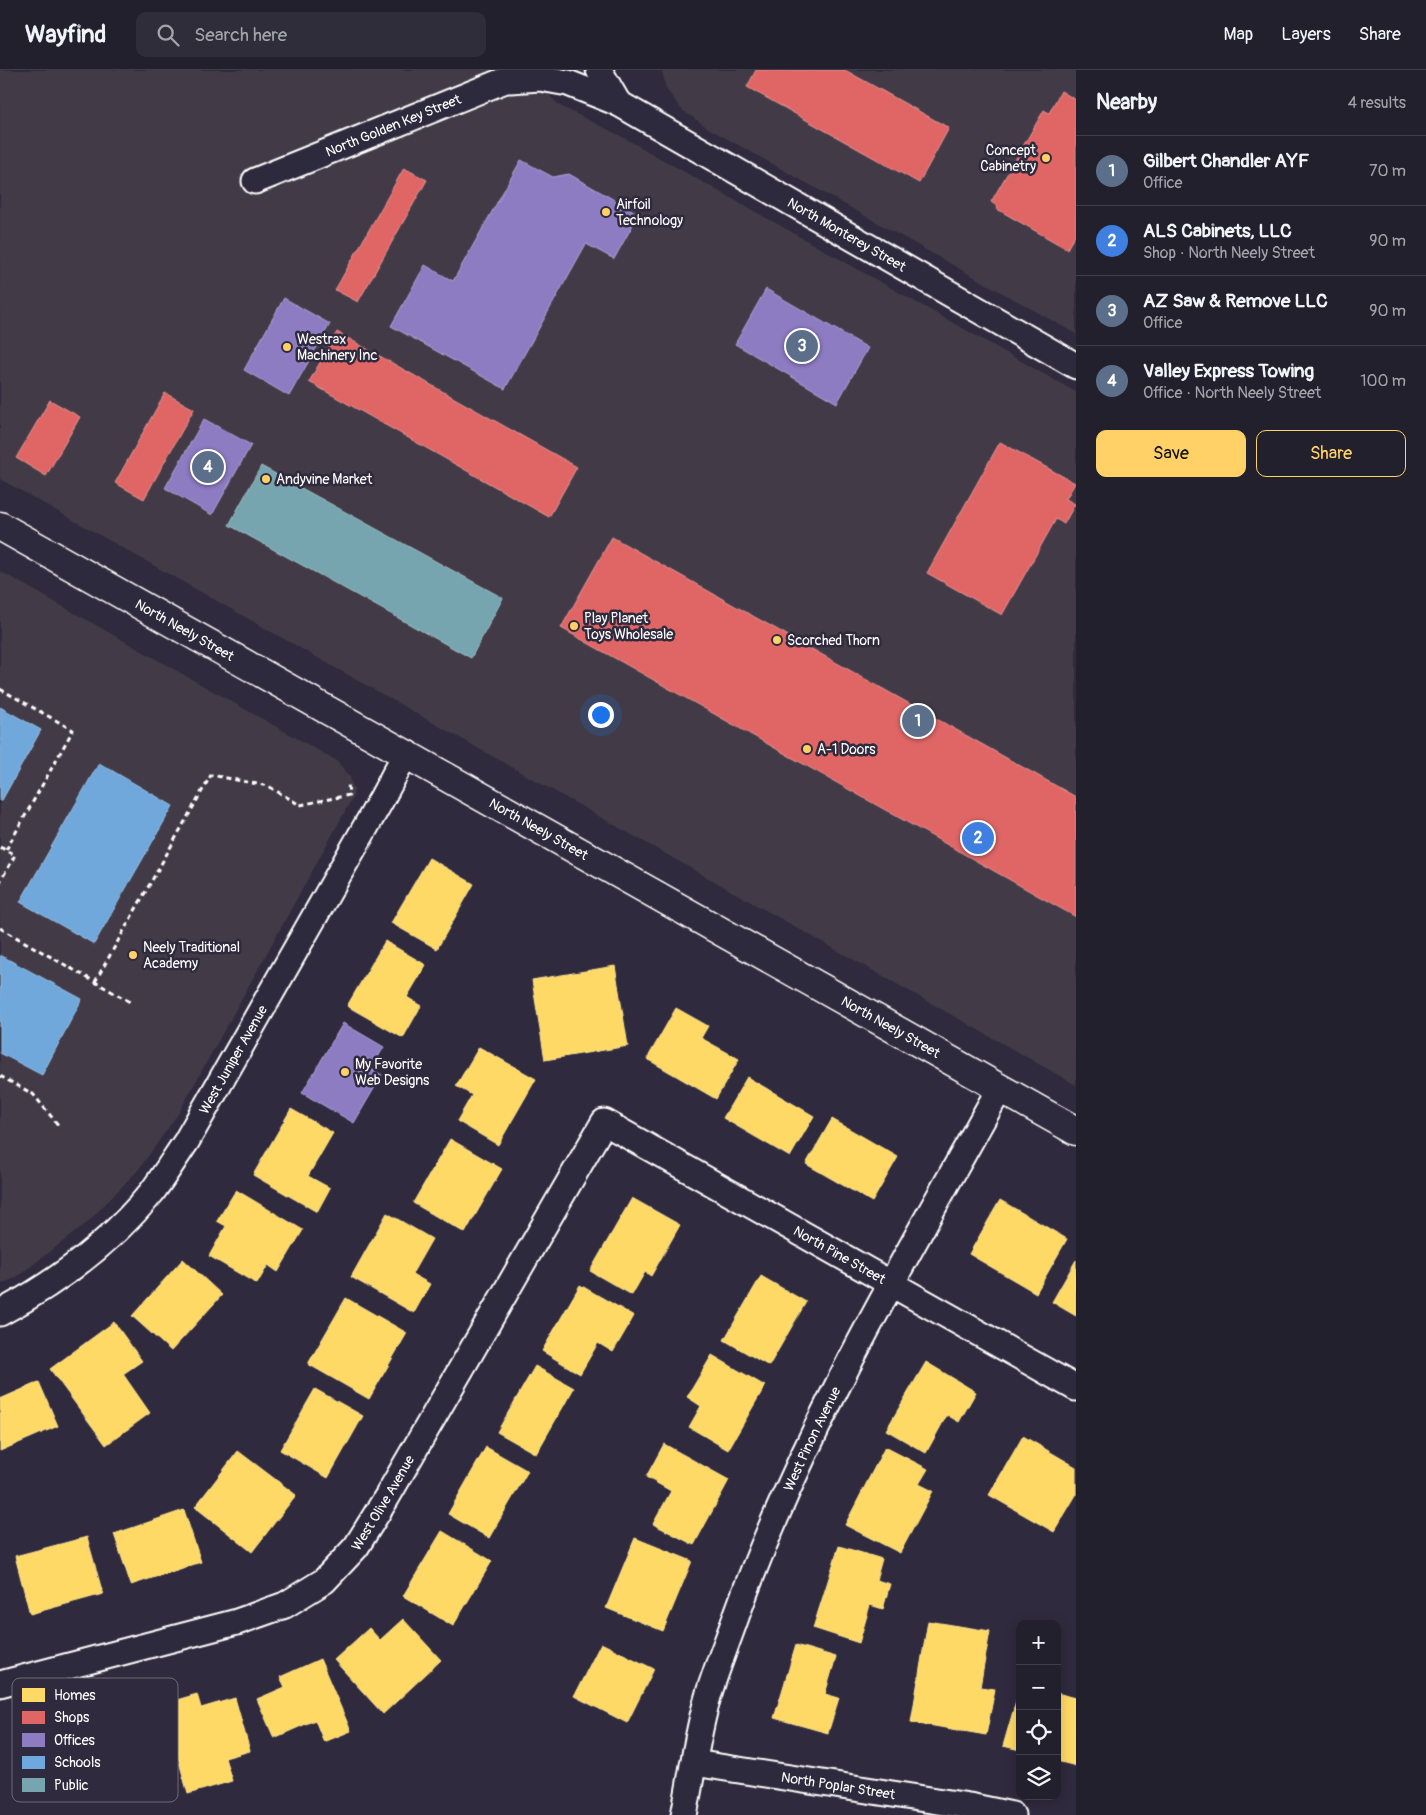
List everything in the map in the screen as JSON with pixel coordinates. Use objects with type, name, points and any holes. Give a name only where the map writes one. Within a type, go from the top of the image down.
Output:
[{"type":"street","name":"North Golden Key Street","points":[[255,181],[530,70]]},
{"type":"street","points":[[599,70],[618,103]]},
{"type":"street","name":"North Monterey Street","points":[[505,80],[540,78],[568,84],[618,103],[1076,366]]},
{"type":"street","name":"North Neely Street","points":[[0,526],[1076,1131]]},
{"type":"street","name":"West Juniper Avenue","points":[[0,1313],[52,1283],[74,1267],[111,1236],[152,1192],[186,1142],[406,753]]},
{"type":"street","name":"West Pinon Avenue","points":[[684,1815],[709,1693],[755,1566],[808,1444],[891,1285],[1000,1088]]},
{"type":"street","name":"North Pine Street","points":[[604,1122],[1076,1388]]},
{"type":"street","name":"West Olive Avenue","points":[[23,1678],[237,1622],[285,1605],[324,1581],[356,1547],[387,1498],[604,1122]]},
{"type":"street","name":"North Poplar Street","points":[[694,1763],[969,1806],[1012,1815]]},
{"type":"path","points":[[0,689],[73,730],[6,850]]},
{"type":"path","points":[[94,982],[211,775],[268,786],[300,805],[349,795],[348,783]]},
{"type":"path","points":[[0,846],[15,855],[0,882]]},
{"type":"path","points":[[0,928],[132,1003]]},
{"type":"path","points":[[0,1076],[33,1094],[59,1126]]},
{"type":"shaded area","points":[[0,70],[524,70],[560,106],[619,135],[1076,392],[1076,1085],[0,479]]},
{"type":"shaded area","points":[[662,70],[1076,70],[1076,334],[708,128],[682,110],[666,89]]},
{"type":"shaded area","name":"Neely Traditional Academy","points":[[0,571],[337,761],[350,777],[354,790],[353,797],[178,1114],[139,1169],[87,1223],[17,1277],[0,1285]]},
{"type":"building: Homes","points":[[429,858],[474,884],[437,949],[391,923]]},
{"type":"building: Homes","points":[[385,941],[426,965],[407,997],[421,1006],[403,1038],[347,1006]]},
{"type":"building: Homes","points":[[615,966],[628,1046],[545,1060],[532,980]]},
{"type":"building: Homes","points":[[676,1008],[708,1026],[701,1038],[739,1059],[716,1099],[647,1059]]},
{"type":"building: Homes","points":[[479,1047],[536,1079],[498,1145],[457,1121],[472,1095],[456,1086]]},
{"type":"building: Homes","points":[[747,1077],[814,1116],[790,1157],[723,1118]]},
{"type":"building: Homes","points":[[291,1109],[333,1133],[308,1176],[330,1188],[317,1212],[253,1175]]},
{"type":"building: Homes","points":[[832,1119],[898,1157],[872,1202],[806,1164]]},
{"type":"building: Homes","points":[[450,1139],[502,1169],[465,1233],[413,1203]]},
{"type":"building: Homes","points":[[236,1190],[303,1230],[278,1272],[268,1265],[257,1284],[209,1256],[226,1226],[217,1221]]},
{"type":"building: Homes","points":[[632,1198],[680,1225],[651,1276],[645,1272],[632,1295],[590,1271]]},
{"type":"building: Homes","points":[[1000,1200],[1067,1239],[1036,1293],[969,1254]]},
{"type":"building: Homes","points":[[387,1213],[432,1239],[412,1274],[430,1284],[414,1313],[351,1277]]},
{"type":"building: Homes","points":[[183,1259],[222,1295],[171,1351],[132,1316]]},
{"type":"building: Homes","points":[[1076,1260],[1076,1316],[1052,1302]]},
{"type":"building: Homes","points":[[761,1276],[806,1302],[769,1366],[724,1340]]},
{"type":"building: Homes","points":[[580,1285],[634,1316],[613,1352],[598,1343],[580,1374],[542,1351]]},
{"type":"building: Homes","points":[[346,1298],[407,1333],[369,1399],[308,1364]]},
{"type":"building: Homes","points":[[114,1322],[142,1361],[123,1374],[150,1413],[106,1445],[50,1369]]},
{"type":"building: Homes","points":[[712,1355],[765,1386],[728,1450],[689,1427],[701,1406],[687,1397]]},
{"type":"building: Homes","points":[[926,1362],[976,1392],[959,1422],[947,1415],[926,1453],[886,1430]]},
{"type":"building: Homes","points":[[535,1366],[574,1388],[536,1454],[497,1432]]},
{"type":"building: Homes","points":[[39,1382],[58,1426],[0,1451],[0,1399]]},
{"type":"building: Homes","points":[[315,1389],[363,1416],[328,1478],[280,1450]]},
{"type":"building: Homes","points":[[1023,1436],[1076,1467],[1076,1495],[1054,1532],[989,1495]]},
{"type":"building: Homes","points":[[664,1444],[729,1480],[694,1545],[653,1524],[671,1491],[646,1477]]},
{"type":"building: Homes","points":[[486,1447],[528,1471],[489,1538],[448,1514]]},
{"type":"building: Homes","points":[[885,1447],[928,1469],[919,1484],[933,1491],[900,1553],[845,1525]]},
{"type":"building: Homes","points":[[238,1451],[296,1495],[252,1552],[195,1507]]},
{"type":"building: Homes","points":[[184,1510],[201,1562],[131,1585],[114,1534]]},
{"type":"building: Homes","points":[[442,1531],[492,1561],[453,1626],[403,1596]]},
{"type":"building: Homes","points":[[87,1537],[103,1594],[30,1614],[15,1556]]},
{"type":"building: Homes","points":[[635,1538],[692,1561],[663,1631],[606,1608]]},
{"type":"building: Homes","points":[[839,1546],[882,1559],[876,1580],[890,1584],[883,1609],[870,1605],[859,1643],[813,1628]]},
{"type":"building: Homes","points":[[403,1619],[441,1660],[383,1714],[334,1660],[369,1628],[380,1640]]},
{"type":"building: Homes","points":[[928,1621],[990,1631],[980,1687],[995,1689],[986,1735],[911,1722]]},
{"type":"building: Homes","points":[[601,1643],[654,1669],[627,1723],[574,1696]]},
{"type":"building: Homes","points":[[796,1645],[836,1657],[825,1694],[839,1698],[828,1733],[774,1718]]},
{"type":"building: Homes","points":[[320,1659],[351,1731],[324,1742],[315,1720],[274,1738],[257,1699],[285,1687],[280,1677]]},
{"type":"building: Homes","points":[[197,1694],[201,1708],[235,1698],[250,1751],[225,1758],[232,1781],[188,1794],[178,1758],[178,1700]]},
{"type":"building: Homes","points":[[1061,1694],[1076,1698],[1076,1766],[1061,1762]]},
{"type":"building: Homes","points":[[1016,1701],[1016,1749],[1003,1746]]},
{"type":"building: Shops","points":[[756,70],[845,70],[949,128],[919,183],[747,87]]},
{"type":"building: Shops","name":"Concept Cabinetry","points":[[1061,91],[1076,100],[1076,233],[1067,249],[997,209],[998,207],[991,202],[1044,110],[1049,113]]},
{"type":"building: Shops","points":[[404,168],[427,180],[358,302],[335,290]]},
{"type":"building: Shops","points":[[337,332],[577,467],[549,517],[309,382]]},
{"type":"building: Shops","points":[[165,393],[194,409],[144,499],[115,483]]},
{"type":"building: Shops","points":[[50,400],[80,417],[46,476],[16,458]]},
{"type":"building: Shops","points":[[1000,442],[1075,483],[1066,499],[1075,504],[1064,524],[1056,519],[1002,615],[927,573]]},
{"type":"building: Shops","points":[[612,537],[1076,797],[1076,917],[561,628]]},
{"type":"building: Offices","points":[[521,160],[553,177],[569,174],[639,214],[614,259],[586,244],[505,389],[391,326],[425,265],[453,281]]},
{"type":"building: Offices","points":[[766,289],[868,348],[837,403],[735,344]]},
{"type":"building: Offices","name":"Westrax Machinery Inc","points":[[284,298],[330,324],[289,396],[244,370]]},
{"type":"building: Offices","points":[[204,419],[251,445],[212,515],[165,488]]},
{"type":"building: Offices","name":"My Favorite Web Designs","points":[[343,1023],[384,1047],[371,1069],[382,1075],[354,1123],[302,1093]]},
{"type":"building: Schools","points":[[0,707],[41,730],[1,802],[0,801]]},
{"type":"building: Schools","points":[[99,763],[173,806],[94,944],[20,902]]},
{"type":"building: Schools","points":[[0,955],[82,999],[42,1075],[0,1053]]},
{"type":"building: Public","points":[[261,466],[503,598],[471,658],[229,525]]},
{"type":"place","name":"Concept Cabinetry","points":[[1046,158]]},
{"type":"place","name":"Airfoil Technology","points":[[606,212]]},
{"type":"place","name":"AZ Saw & Remove LLC","points":[[802,346]]},
{"type":"place","name":"Westrax Machinery Inc","points":[[287,347]]},
{"type":"place","name":"Valley Express Towing","points":[[208,467]]},
{"type":"place","name":"Andyvine Market","points":[[266,479]]},
{"type":"place","name":"Play Planet Toys Wholesale","points":[[574,626]]},
{"type":"place","name":"Scorched Thorn","points":[[777,640]]},
{"type":"place","name":"Gilbert Chandler AYF","points":[[918,721]]},
{"type":"place","name":"A-1 Doors","points":[[807,749]]},
{"type":"place","name":"ALS Cabinets, LLC","points":[[978,838]]},
{"type":"place","name":"Neely Traditional Academy","points":[[133,955]]},
{"type":"place","name":"My Favorite Web Designs","points":[[345,1072]]}]
